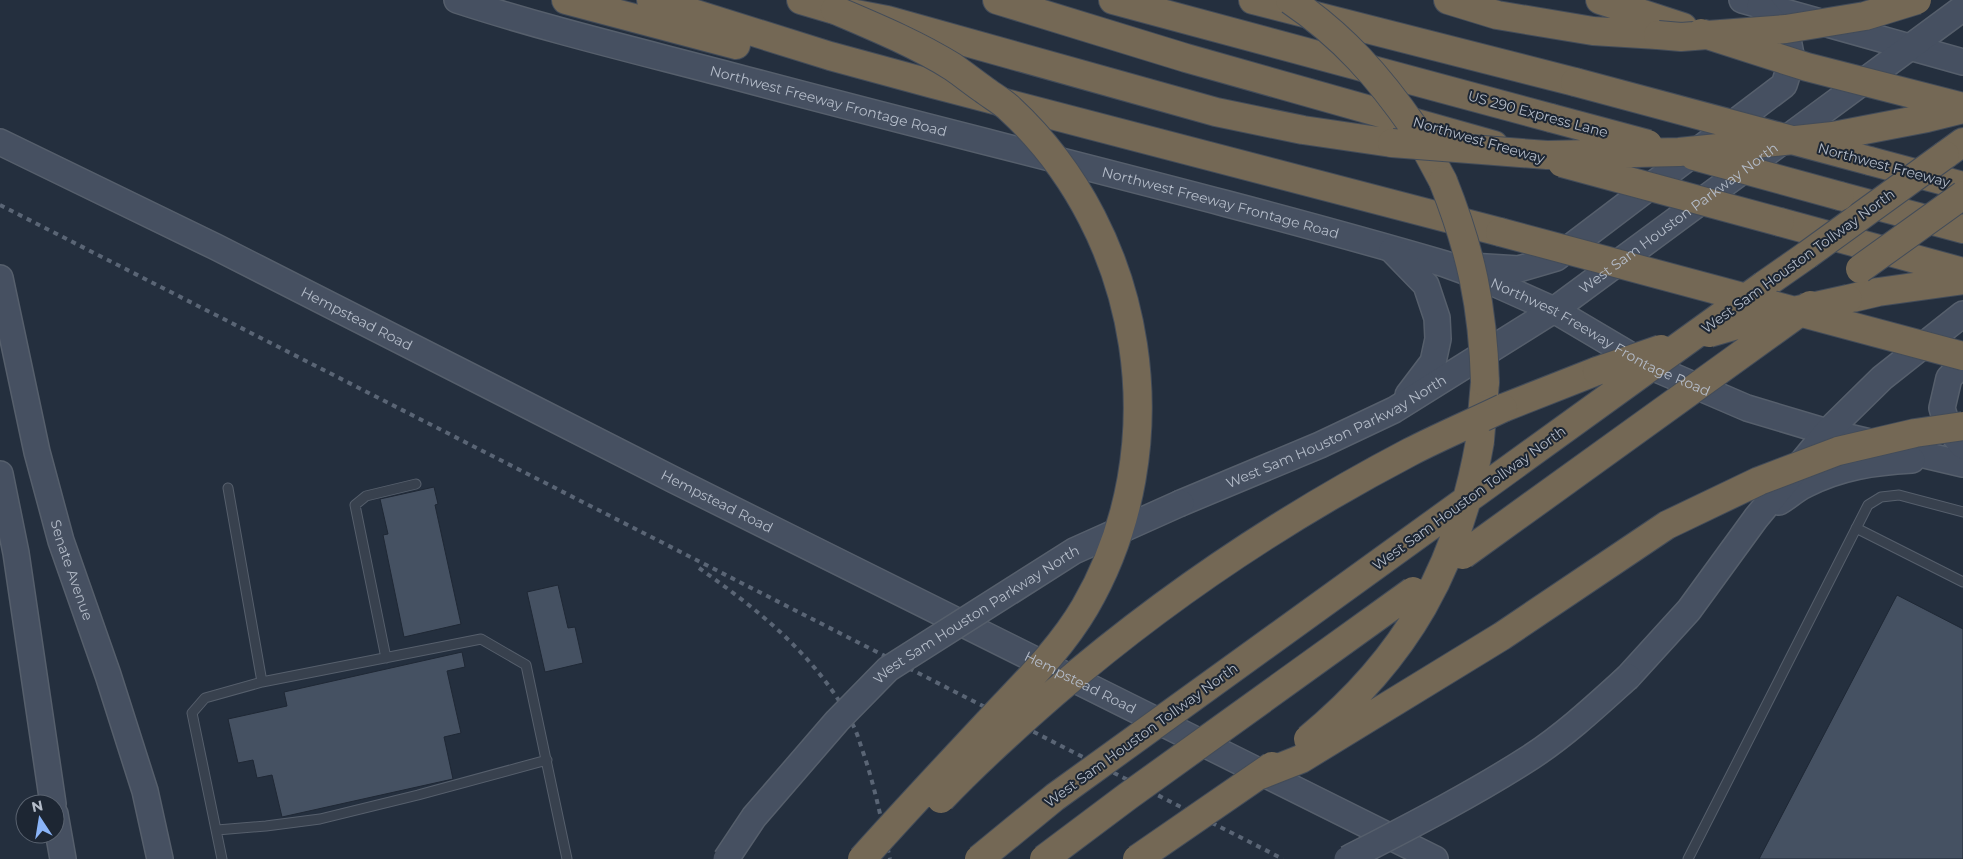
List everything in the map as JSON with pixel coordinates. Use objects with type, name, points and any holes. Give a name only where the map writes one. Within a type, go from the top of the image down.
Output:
[{"type":"highway","points":[[566,0],[742,46],[830,56]]},
{"type":"highway","points":[[651,0],[830,56],[1963,356]]},
{"type":"highway","points":[[801,0],[835,10],[887,20],[1216,112],[1303,130],[1392,143],[1546,155],[1679,152],[1833,136],[1927,118],[1963,108]]},
{"type":"highway","name":"Northwest Freeway","points":[[996,0],[1186,58],[1963,272]]},
{"type":"highway","name":"US 290 Express Lane","points":[[1113,0],[1963,229]]},
{"type":"highway","name":"Northwest Freeway","points":[[1253,0],[1575,82],[1963,186]]},
{"type":"highway","points":[[1137,859],[1306,742],[1357,695],[1390,658],[1421,610],[1448,556],[1468,500],[1480,441],[1485,382],[1482,323],[1472,264],[1454,209],[1430,155],[1398,105],[1362,60],[1318,19],[1290,0]]},
{"type":"highway","points":[[1448,0],[1497,15],[1593,31],[1681,37],[1795,28],[1865,16],[1917,0]]},
{"type":"highway","points":[[1600,0],[1807,67],[1963,108]]},
{"type":"highway","points":[[835,10],[896,36],[952,67],[1009,108],[1052,154],[1087,206],[1113,265],[1133,337],[1139,393],[1136,457],[1124,519],[1108,563],[1085,608],[1056,649],[862,859]]},
{"type":"highway","name":"West Sam Houston Tollway North","points":[[979,859],[1054,797],[1963,142]]},
{"type":"highway","points":[[1044,859],[1128,796],[1963,196]]},
{"type":"highway","points":[[885,859],[950,789],[1019,723],[1092,660],[1158,609],[1233,556],[1319,503],[1412,451],[1503,408],[1564,383],[1695,338],[1761,318],[1870,294],[1963,280]]},
{"type":"highway","points":[[1258,776],[1310,754],[1502,636],[1667,524],[1758,481],[1838,450],[1915,433],[1963,426]]},
{"type":"main road","name":"Northwest Freeway Frontage Road","points":[[457,0],[510,17],[824,101],[1122,177],[1445,264],[1478,276],[1554,310],[1647,365],[1696,388],[1747,408],[1827,432],[1951,461]]},
{"type":"main road","points":[[1751,3],[1963,62]]},
{"type":"main road","points":[[1445,264],[1519,269],[1556,258],[1784,85],[1792,60],[1788,39],[1751,3]]},
{"type":"main road","name":"West Sam Houston Parkway North","points":[[726,859],[754,816],[837,721],[888,669],[1074,551],[1181,502],[1320,445],[1394,410],[1554,310],[1963,8]]},
{"type":"main road","name":"Hempstead Road","points":[[0,142],[225,251],[715,501],[1435,859]]},
{"type":"main road","points":[[1390,248],[1426,285],[1438,318],[1438,339],[1433,362],[1420,382],[1394,410]]},
{"type":"main road","name":"Senate Avenue","points":[[0,278],[37,452],[61,541],[108,675],[145,791],[160,859]]},
{"type":"main road","points":[[1347,859],[1470,794],[1532,756],[1582,718],[1628,677],[1690,610],[1756,518],[1827,432],[1882,378],[1963,314]]},
{"type":"main road","points":[[1963,363],[1949,378],[1942,408],[1948,428],[1963,446]]},
{"type":"main road","points":[[1756,518],[1805,485],[1847,468],[1879,462],[1951,461]]},
{"type":"main road","points":[[0,474],[16,554],[52,794]]},
{"type":"main road","points":[[60,844],[63,859]]},
{"type":"lane","points":[[386,658],[354,505],[366,496],[416,484]]},
{"type":"lane","points":[[228,488],[262,682]]},
{"type":"lane","points":[[1688,859],[1868,505],[1881,497],[1900,495],[1963,512]]},
{"type":"lane","points":[[1856,528],[1963,582]]},
{"type":"lane","points":[[222,859],[192,713],[205,698],[262,682],[481,639],[526,665],[567,859]]},
{"type":"lane","points":[[217,830],[320,819],[547,760]]},
{"type":"building","points":[[434,487],[438,504],[435,505],[461,624],[404,637],[383,535],[388,534],[380,499]]},
{"type":"building","points":[[558,585],[568,628],[575,627],[583,663],[545,672],[527,592]]},
{"type":"building","points":[[1897,595],[1963,629],[1963,859],[1759,859]]},
{"type":"building","points":[[462,652],[465,667],[447,671],[461,733],[444,737],[453,779],[282,817],[272,775],[257,778],[253,760],[238,763],[228,719],[287,706],[284,692]]},
{"type":"railway","points":[[0,205],[1283,859]]},
{"type":"railway","points":[[699,568],[744,601],[787,638],[806,658],[840,702],[855,730],[867,765],[890,859]]}]
